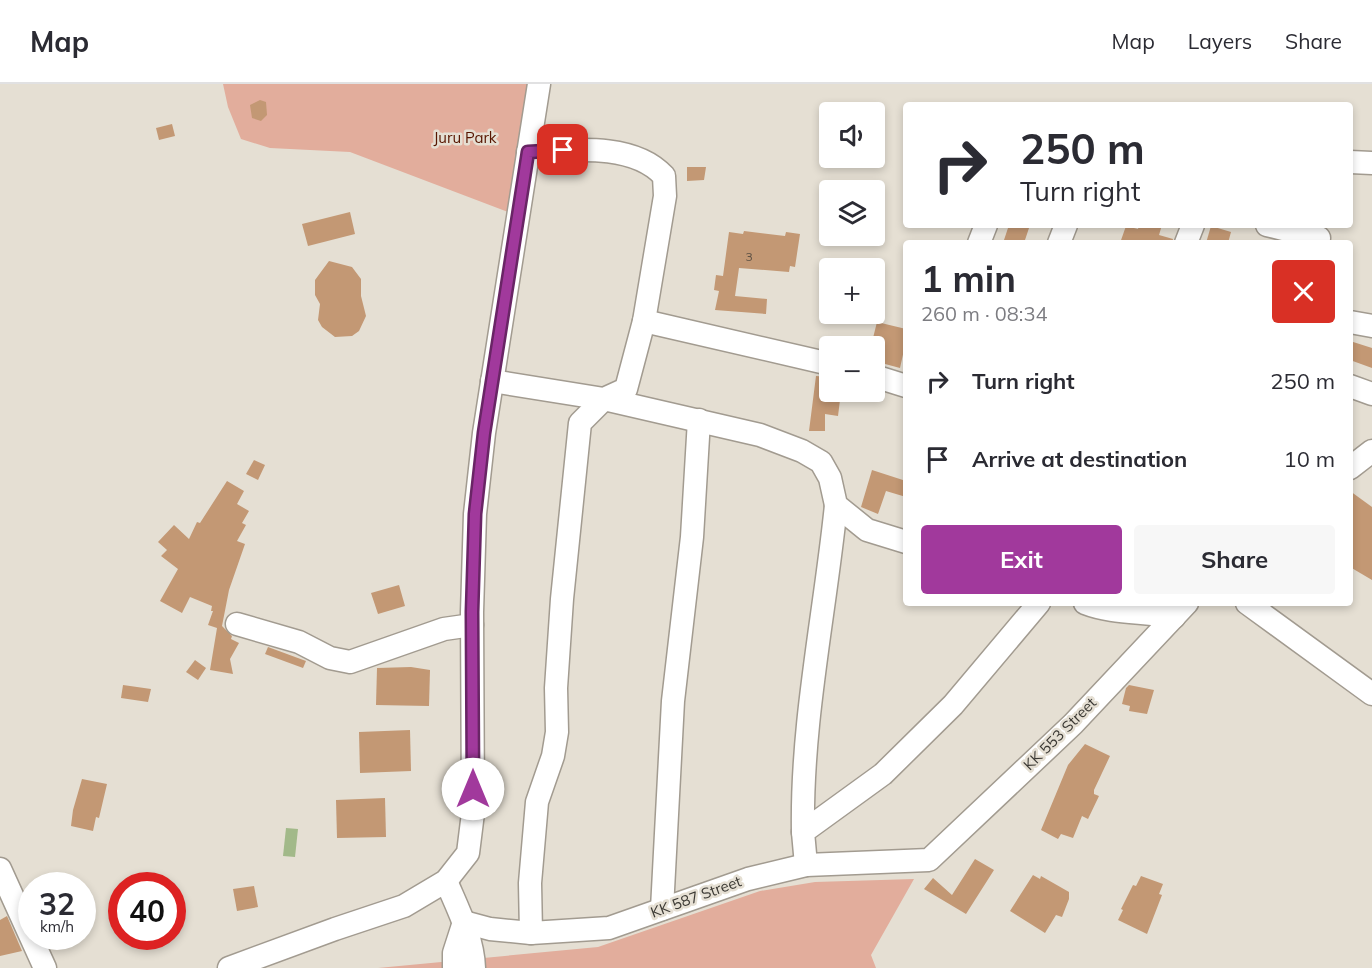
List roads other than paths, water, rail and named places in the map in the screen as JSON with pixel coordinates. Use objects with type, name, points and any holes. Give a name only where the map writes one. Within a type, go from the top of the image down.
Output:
[{"type":"street","points":[[229,968],[334,928],[404,906],[446,881],[468,853],[473,813],[472,625],[475,514],[492,381],[539,84]]},
{"type":"street","points":[[528,152],[581,150],[633,155],[655,166],[664,176],[665,196],[644,321],[626,389],[603,399],[580,423],[561,610],[556,688],[557,732],[553,756],[537,802],[530,883],[531,933]]},
{"type":"street","points":[[1353,162],[1372,163]]},
{"type":"street","points":[[1280,228],[1319,238],[1318,240]]},
{"type":"street","points":[[644,321],[819,361]]},
{"type":"street","points":[[1353,323],[1372,326]]},
{"type":"street","points":[[885,379],[903,385]]},
{"type":"street","points":[[492,381],[603,399],[760,435],[802,451],[821,462],[830,478],[836,505],[829,570],[809,703],[802,787],[806,865]]},
{"type":"street","points":[[1353,387],[1372,394]]},
{"type":"street","points":[[662,909],[673,701],[692,537],[699,420]]},
{"type":"street","points":[[1353,466],[1372,451]]},
{"type":"street","points":[[836,505],[867,530],[903,541]]},
{"type":"street","points":[[803,832],[883,774],[953,705],[1036,606]]},
{"type":"street","points":[[1097,606],[1122,612],[1180,610]]},
{"type":"street","points":[[1251,606],[1372,694]]},
{"type":"street","name":"KK 553 Street","points":[[929,860],[1073,724],[1180,610]]},
{"type":"street","points":[[237,624],[298,642],[330,658],[350,662],[444,629],[472,625]]},
{"type":"street","name":"KK 587 Street","points":[[464,922],[490,929],[531,933],[609,928],[748,879],[806,865],[929,860]]},
{"type":"street","points":[[0,869],[45,968]]},
{"type":"street","points":[[446,881],[464,922],[474,955],[474,968]]},
{"type":"street","points":[[454,968],[454,953],[464,922]]},
{"type":"park label","name":"Juru Park","points":[[465,138]]}]
